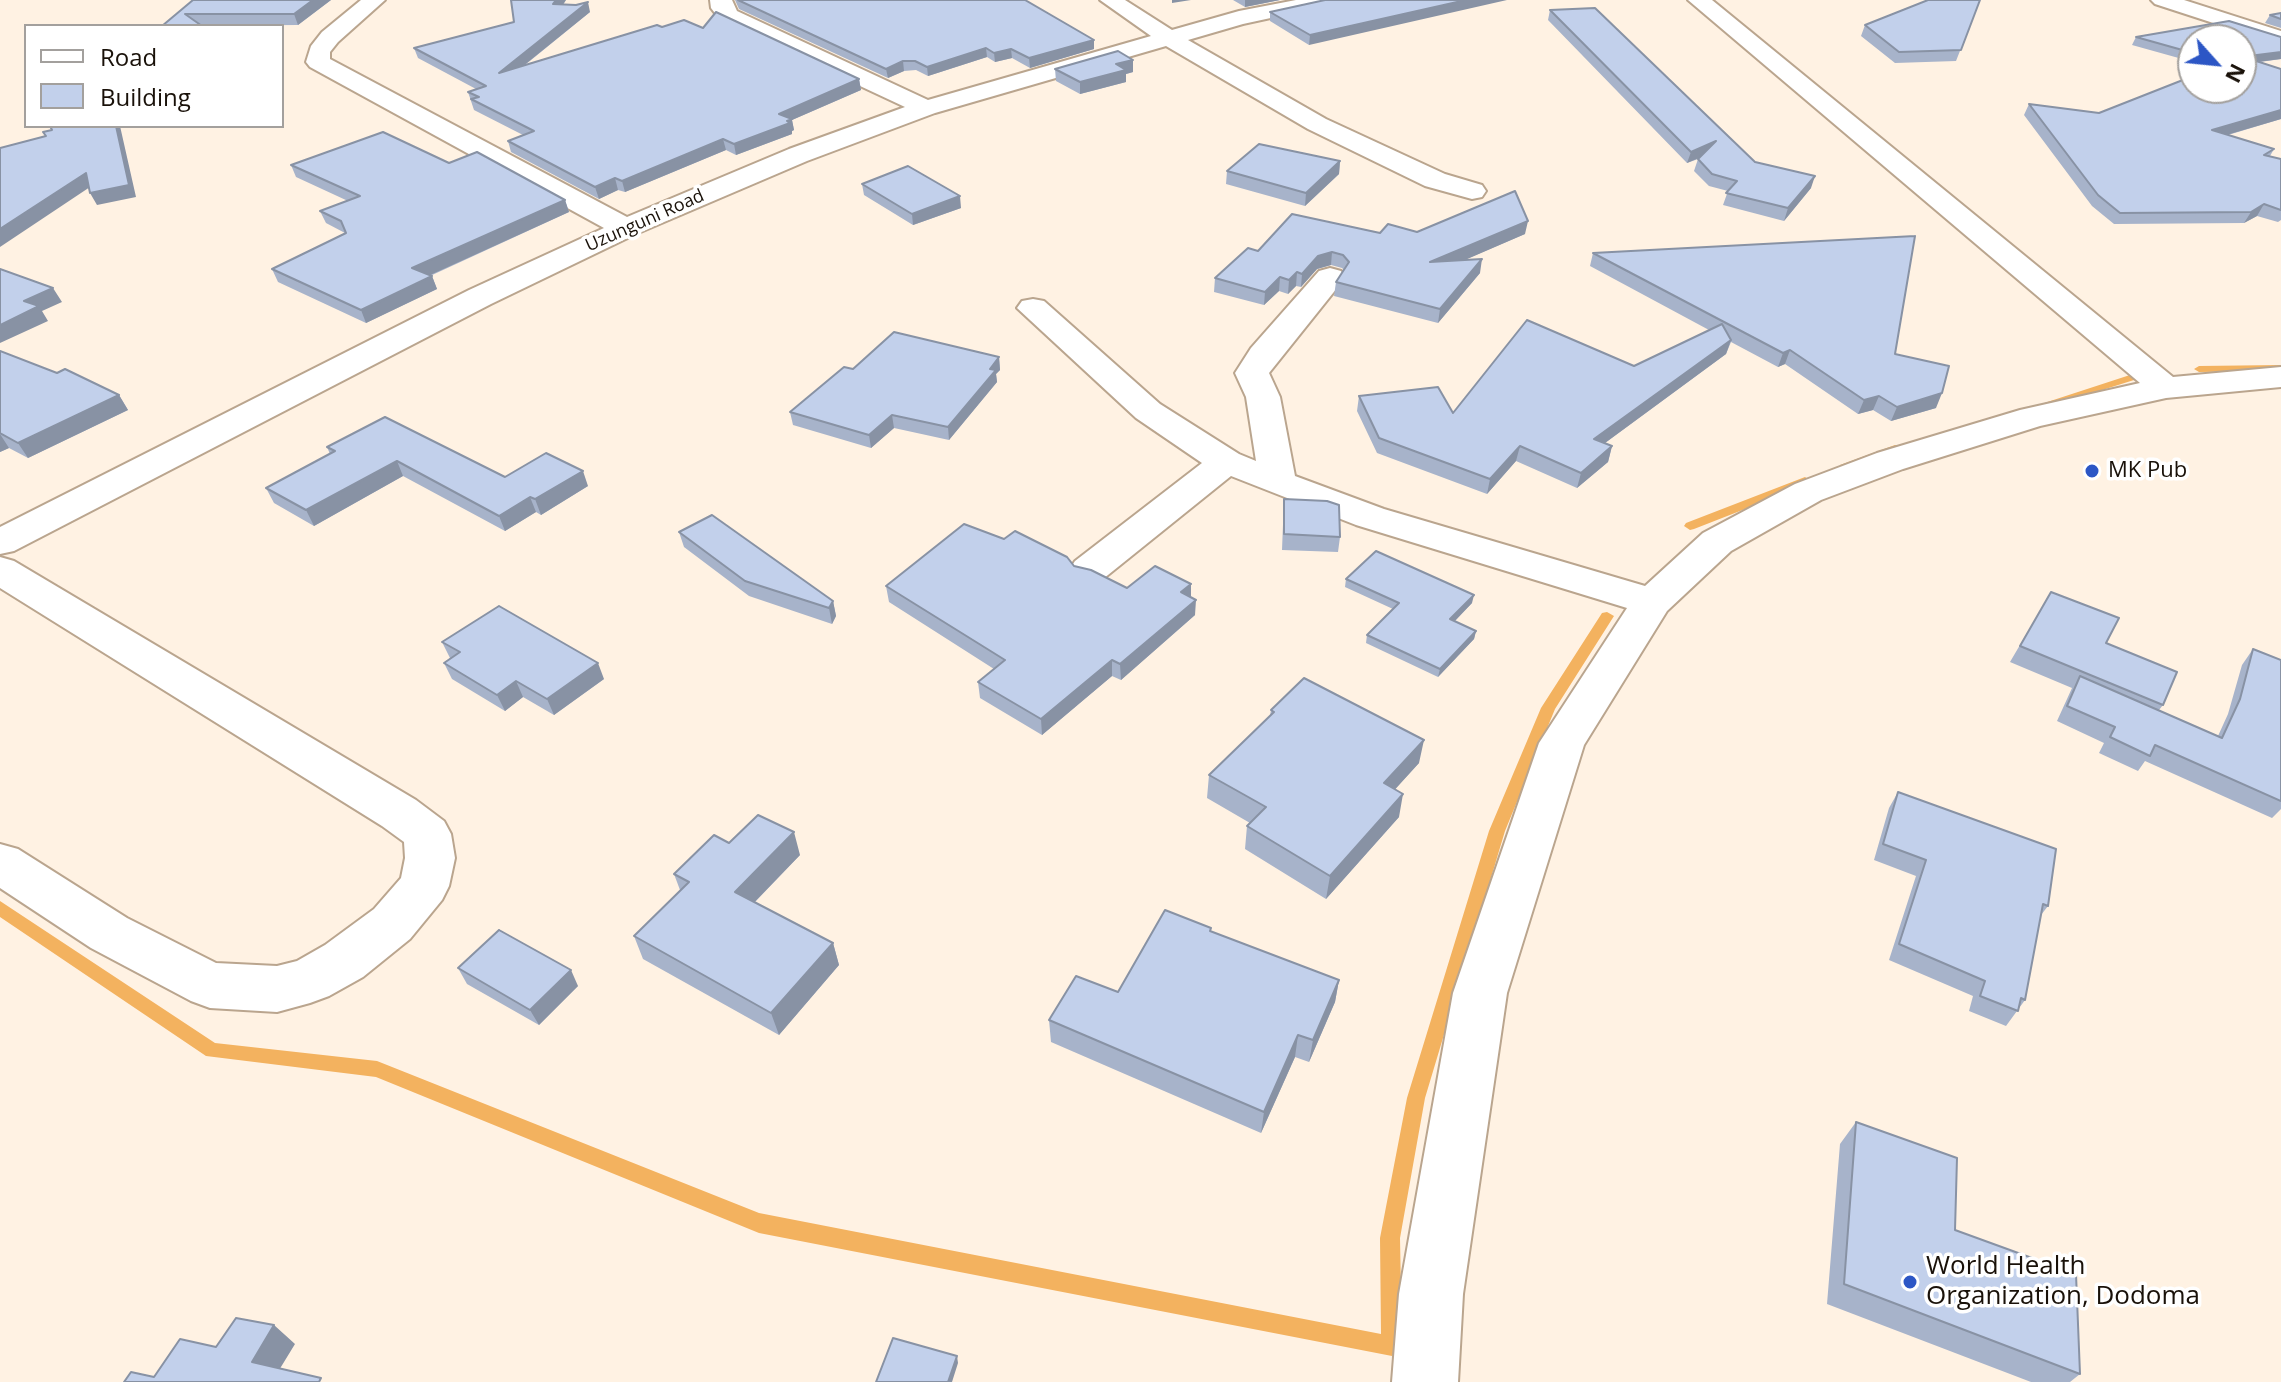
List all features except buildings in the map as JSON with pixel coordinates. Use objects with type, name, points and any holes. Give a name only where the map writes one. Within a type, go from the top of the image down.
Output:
[{"type":"street","points":[[374,0],[330,37],[319,51],[318,62],[626,228]]},
{"type":"street","points":[[721,0],[722,8],[729,16],[926,108]]},
{"type":"street","points":[[1111,0],[1167,37],[1317,124],[1435,180],[1472,191]]},
{"type":"street","name":"Uzunguni Road","points":[[0,542],[480,297],[626,228],[798,155],[926,108],[1167,37],[1328,0]]},
{"type":"street","points":[[1699,0],[2166,388]]},
{"type":"street","points":[[2174,1],[2281,38]]},
{"type":"street","points":[[1278,481],[1263,397],[1252,373],[1263,355],[1330,277]]},
{"type":"street","points":[[1033,308],[1148,411],[1226,462],[1370,517],[1652,602]]},
{"type":"street","points":[[1425,1382],[1431,1294],[1480,993],[1562,743],[1652,602],[1717,542],[1808,492],[1890,461],[2032,417],[2166,388],[2281,377]]},
{"type":"street","points":[[1089,570],[1226,462]]},
{"type":"street","points":[[0,570],[399,813],[427,834],[430,858],[424,886],[392,924],[344,961],[310,980],[277,989],[210,985],[109,933],[0,863]]},
{"type":"waterway","points":[[2199,369],[2281,368]]},
{"type":"waterway","points":[[2038,407],[2130,378]]},
{"type":"waterway","points":[[1846,465],[1895,448]]},
{"type":"waterway","points":[[1690,526],[1805,481]]},
{"type":"waterway","points":[[0,908],[212,1050],[377,1069],[759,1223],[1392,1346],[1390,1238],[1416,1098],[1497,831],[1548,708],[1607,616]]},
{"type":"place","name":"MK Pub","points":[[2092,471]]},
{"type":"place","name":"World Health Organization, Dodoma","points":[[1910,1282]]}]
